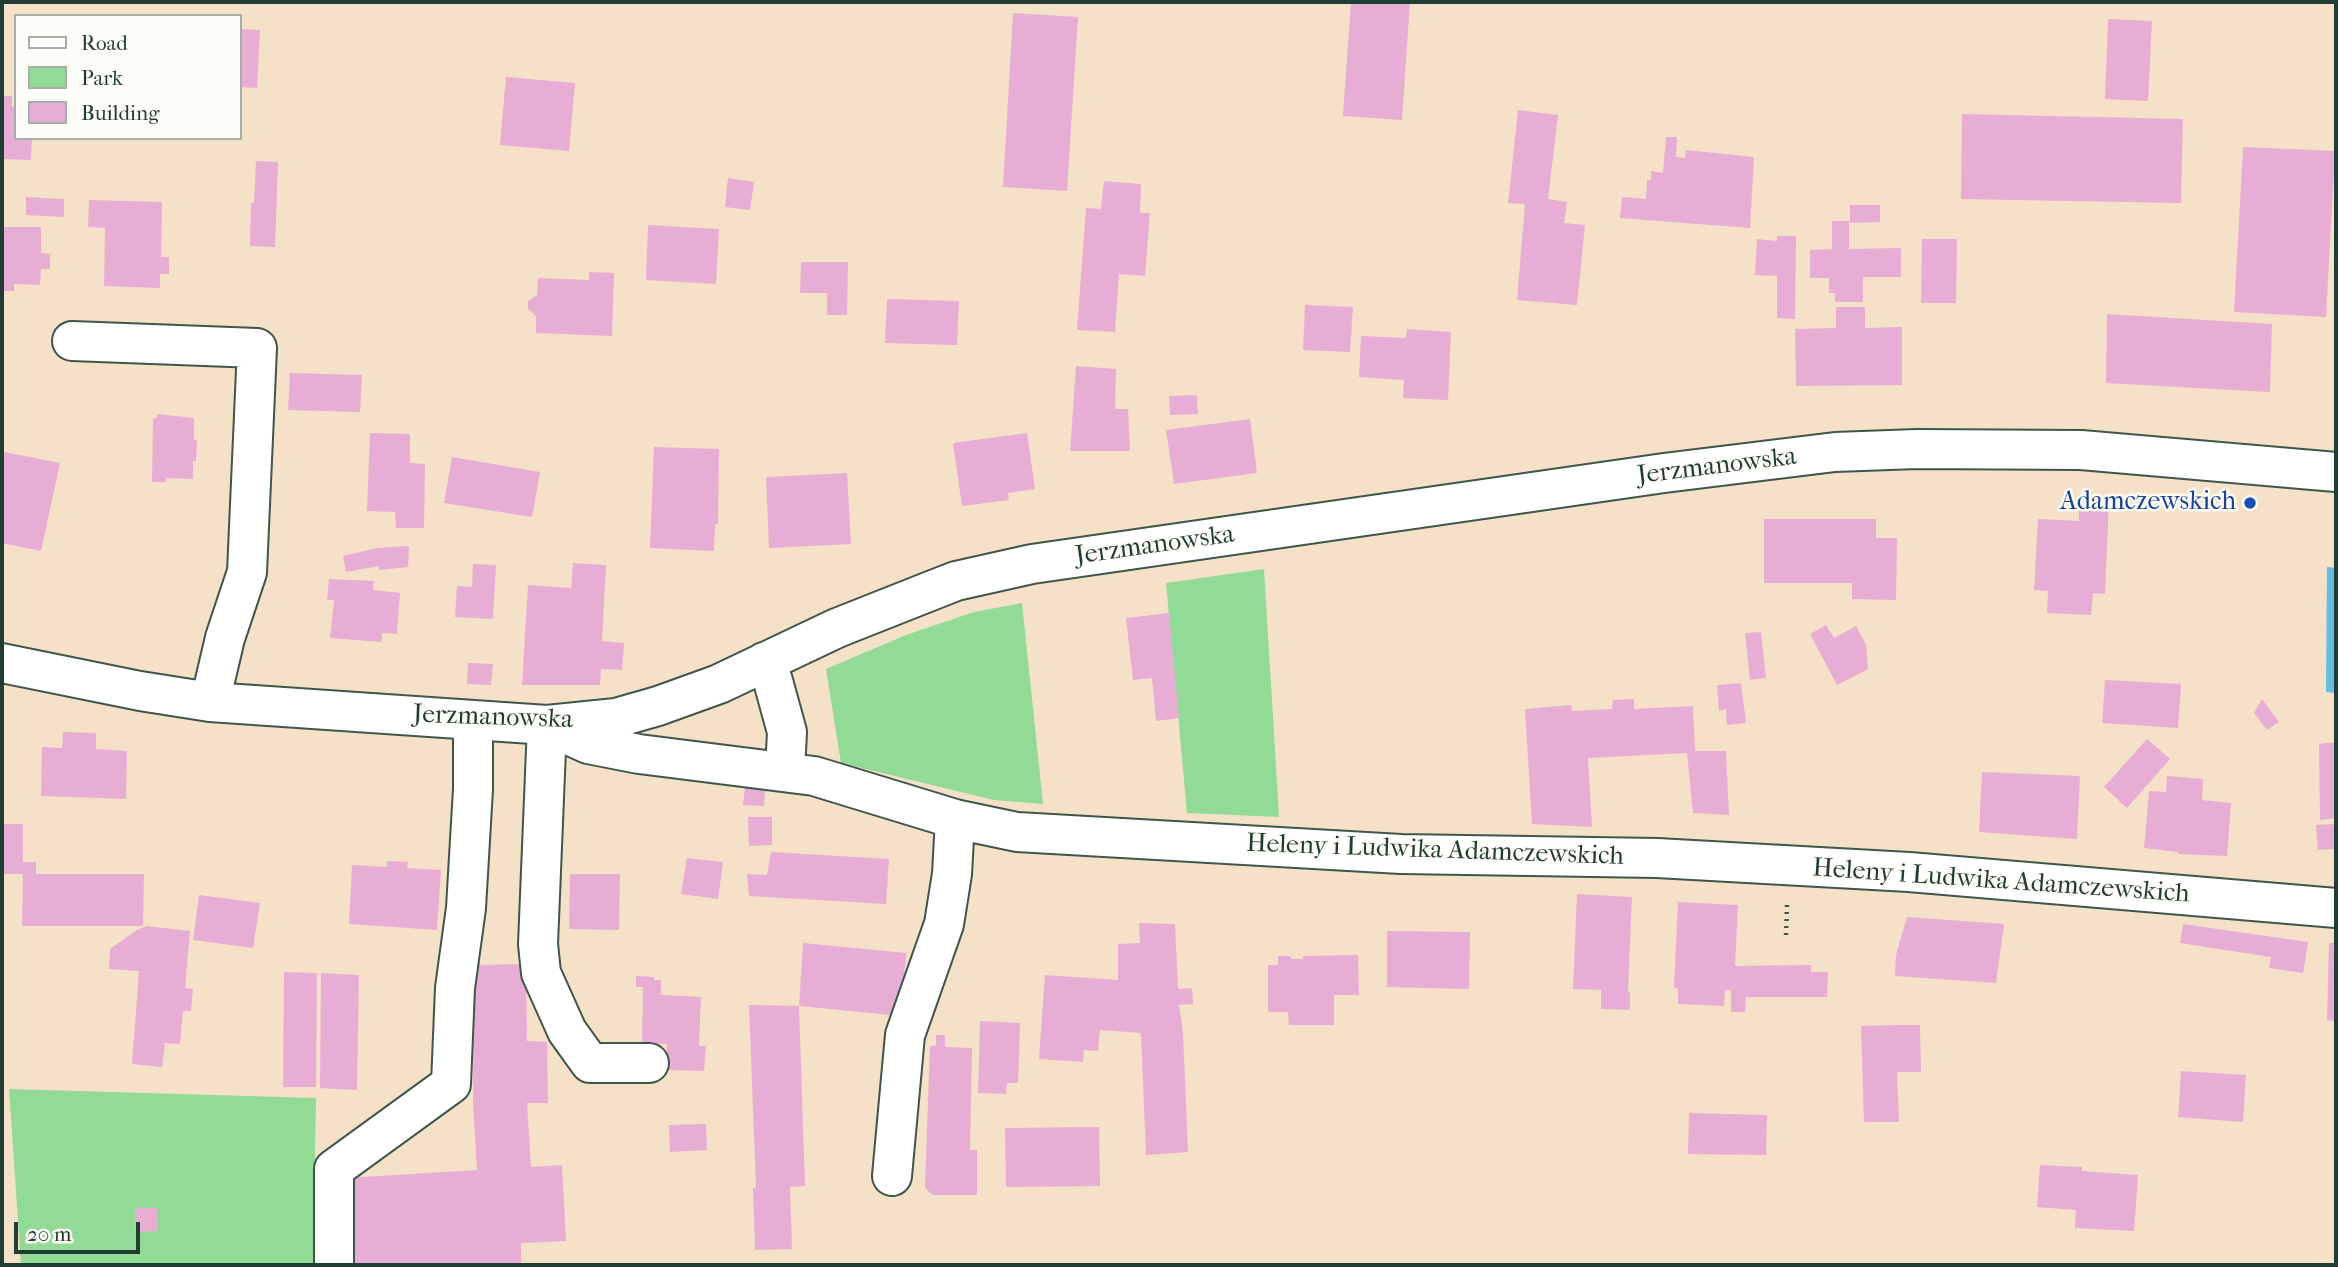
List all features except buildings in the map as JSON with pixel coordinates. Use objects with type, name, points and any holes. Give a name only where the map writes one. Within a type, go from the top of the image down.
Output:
[{"type":"street","points":[[72,341],[257,348],[247,572],[225,638],[210,702]]},
{"type":"street","name":"Jerzmanowska","points":[[2,663],[210,702],[547,725],[616,718],[658,706],[719,684],[855,621],[956,581],[1032,564],[1650,474],[1877,449],[2081,450],[2336,472]]},
{"type":"street","points":[[764,662],[773,681],[800,774]]},
{"type":"street","points":[[334,1265],[334,1169],[452,1084],[455,988],[466,908],[473,789],[473,720]]},
{"type":"street","points":[[547,725],[538,930],[541,973],[567,1031],[590,1063],[649,1063]]},
{"type":"street","name":"Heleny i Ludwika Adamczewskich","points":[[547,725],[588,744],[800,774],[955,819],[1017,832],[1401,854],[1657,858],[1909,872],[2336,908]]},
{"type":"street","points":[[892,1177],[905,1035],[944,923],[955,819]]},
{"type":"green space","points":[[1264,569],[1279,817],[1187,813],[1166,583]]},
{"type":"green space","points":[[1022,603],[1043,804],[994,800],[841,763],[826,669],[906,635],[974,612]]},
{"type":"green space","points":[[9,1089],[316,1098],[313,1265],[21,1265]]},
{"type":"water","points":[[2327,567],[2336,568],[2336,693],[2326,692]]},
{"type":"place","name":"Adamczewskich","points":[[2250,503]]}]
